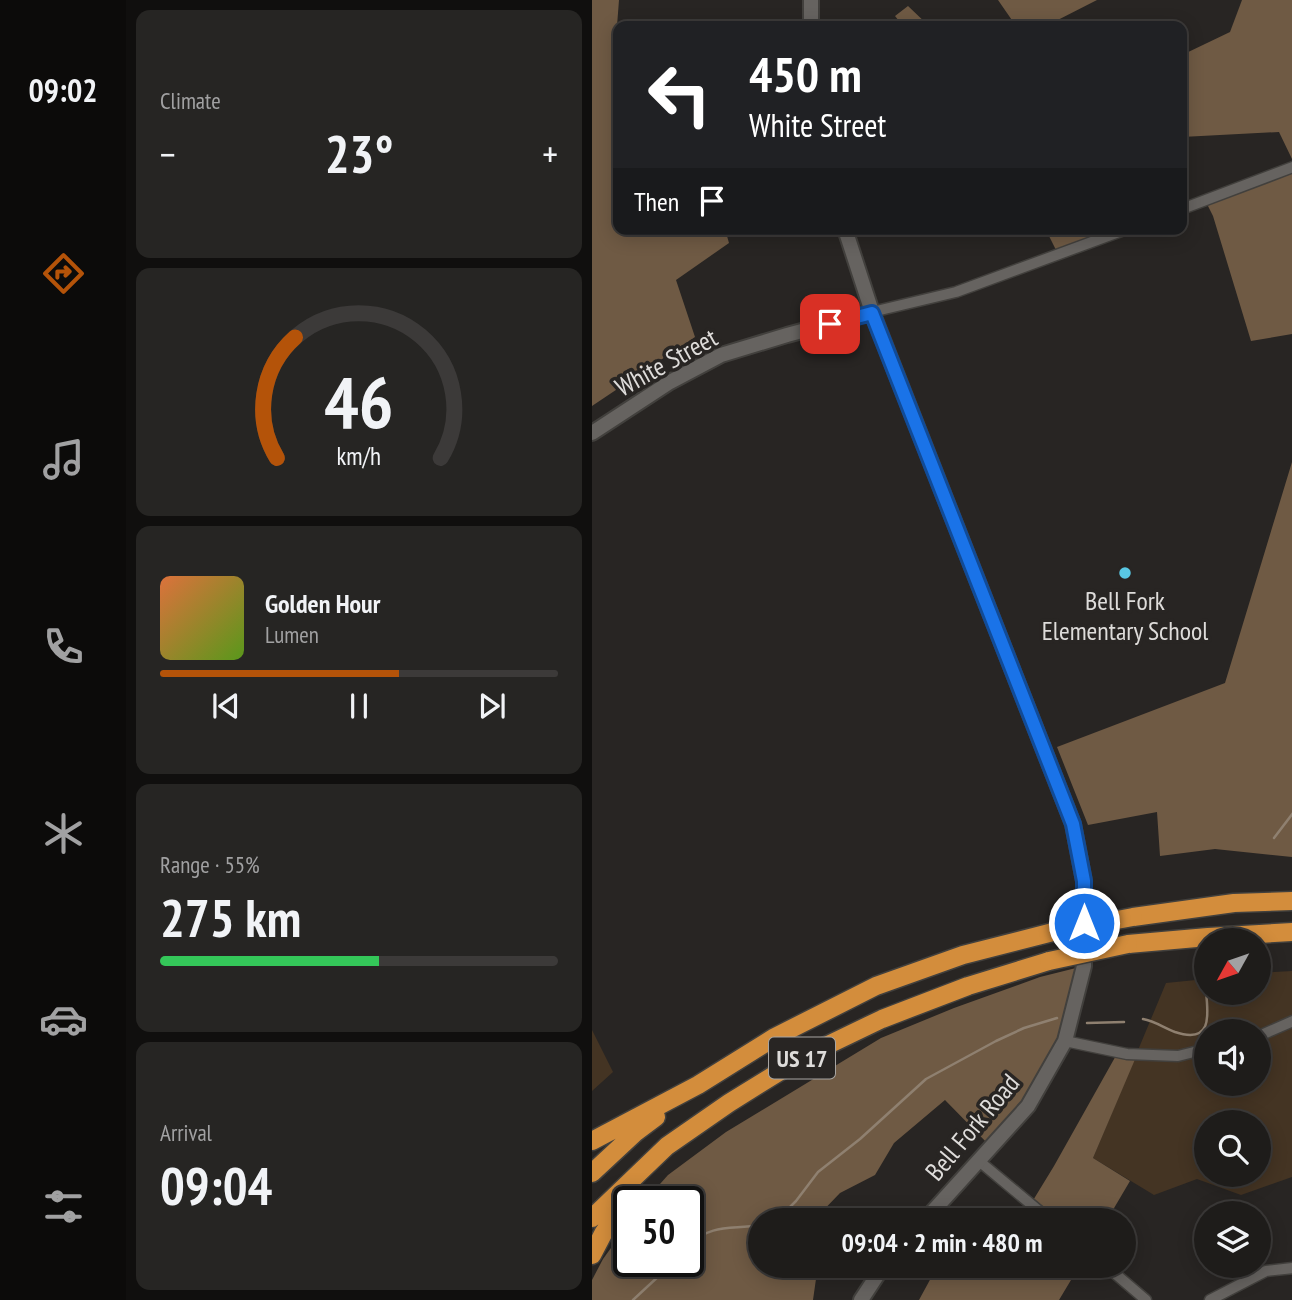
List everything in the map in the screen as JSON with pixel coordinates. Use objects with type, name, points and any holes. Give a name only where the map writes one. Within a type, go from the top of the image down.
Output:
[{"type":"highway","name":"US 17","points":[[592,1172],[636,1132],[698,1085],[775,1037],[876,986],[963,955],[1053,932],[1133,917],[1234,903],[1293,901]]},
{"type":"highway","name":"US 17","points":[[592,1218],[667,1146],[729,1103],[803,1057],[894,1015],[968,986],[1049,961],[1128,944],[1293,932]]},
{"type":"highway","points":[[592,1142],[698,1085]]},
{"type":"highway","points":[[592,1255],[604,1232],[667,1146]]},
{"type":"main road","points":[[811,0],[811,21]]},
{"type":"main road","name":"Bell Fork Road","points":[[847,235],[872,313],[1073,824],[1084,881],[1084,966],[1065,1041],[1028,1106],[936,1208]]},
{"type":"main road","name":"White Street","points":[[592,433],[670,382],[721,355],[872,313]]},
{"type":"main road","points":[[861,1300],[875,1278]]},
{"type":"street","points":[[1187,207],[1293,167]]},
{"type":"street","name":"White Street","points":[[872,313],[956,292],[1111,235]]},
{"type":"street","points":[[1271,1031],[1293,1021]]},
{"type":"street","points":[[1065,1041],[1127,1054],[1178,1056],[1194,1052]]},
{"type":"street","points":[[979,1161],[1036,1208]]},
{"type":"street","points":[[1210,1300],[1266,1271],[1293,1268]]},
{"type":"street","points":[[1120,1278],[1146,1300]]},
{"type":"shaded area","points":[[592,0],[619,0],[617,21],[613,21],[613,235],[727,235],[729,243],[676,280],[695,337],[592,406]]},
{"type":"shaded area","points":[[998,0],[1097,0],[1056,21],[1013,21]]},
{"type":"shaded area","points":[[1242,0],[1292,0],[1292,159],[1279,132],[1187,137],[1187,53],[1230,32]]},
{"type":"shaded area","points":[[908,6],[924,21],[899,21],[895,16]]},
{"type":"shaded area","points":[[1292,167],[1292,334],[1251,341],[1213,216],[1205,200]]},
{"type":"shaded area","points":[[1048,235],[1096,235],[1096,241],[1058,254]]},
{"type":"shaded area","points":[[1292,462],[1292,857],[1215,849],[1160,856],[1157,812],[1088,825],[1057,747],[1225,683]]},
{"type":"shaded area","points":[[1084,966],[1065,1041],[991,1147],[945,1100],[894,1143],[875,1175],[840,1193],[826,1208],[748,1208],[748,1278],[816,1278],[813,1300],[592,1300],[592,1280],[613,1245],[613,1277],[704,1277],[704,1186],[658,1186],[668,1175],[726,1132],[881,1038],[1040,977]]},
{"type":"shaded area","points":[[1292,971],[1292,1177],[1271,1184],[1271,1110],[1194,1110],[1194,1180],[1154,1195],[1093,1158],[1166,983],[1194,980],[1194,1005],[1271,1005],[1271,972]]},
{"type":"shaded area","points":[[592,1030],[613,1072],[592,1091]]},
{"type":"shaded area","points":[[1118,1052],[1136,1057],[1093,1158],[1130,1181],[1114,1208],[1028,1208]]},
{"type":"shaded area","points":[[1219,1187],[1264,1187],[1241,1195]]},
{"type":"shaded area","points":[[931,1278],[1072,1278],[1059,1300],[919,1300]]},
{"type":"waterway","points":[[1274,838],[1293,813]]},
{"type":"waterway","points":[[1143,1019],[1175,1032],[1195,1034],[1205,1026],[1207,1005]]},
{"type":"waterway","points":[[789,1208],[818,1172],[860,1139],[926,1079],[996,1041],[1024,1028],[1057,1018]]},
{"type":"waterway","points":[[1087,1023],[1124,1022]]},
{"type":"waterway","points":[[704,1234],[714,1230],[748,1226]]},
{"type":"waterway","points":[[633,1300],[658,1277]]},
{"type":"place","name":"Bell Fork Elementary School","points":[[1125,573]]},
{"type":"route","points":[[830,324],[872,313],[1073,824],[1084,881],[1084,923]]}]
